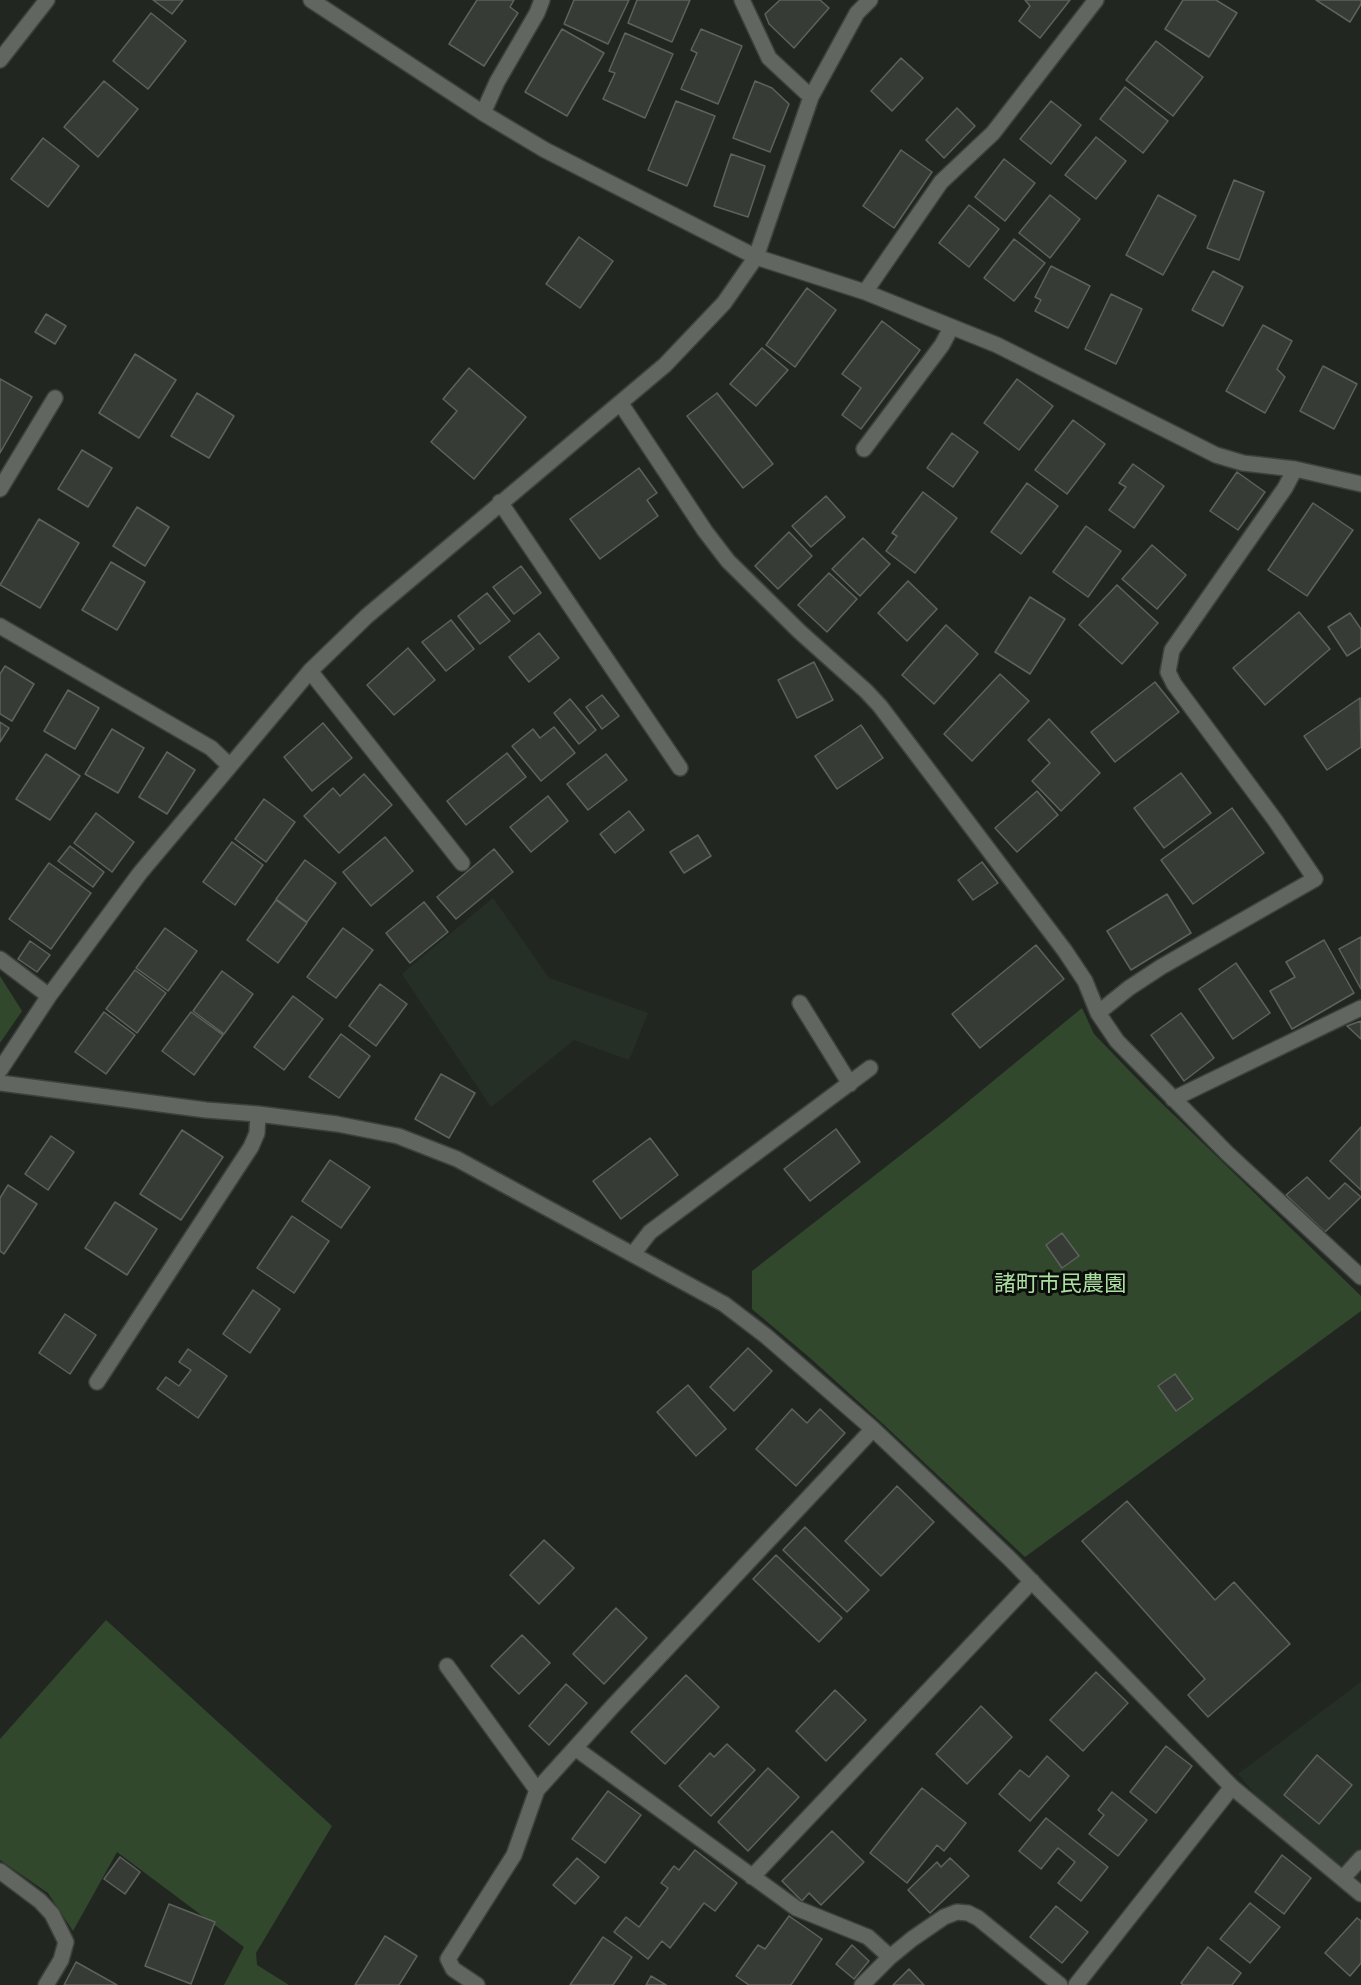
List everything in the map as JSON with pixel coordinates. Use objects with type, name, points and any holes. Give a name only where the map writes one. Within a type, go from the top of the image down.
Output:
[{"type":"street","points":[[0,60],[47,0]]},
{"type":"street","points":[[311,0],[545,150],[756,257],[865,292],[997,345],[1216,455],[1244,463],[1295,470],[1361,484]]},
{"type":"street","points":[[483,112],[542,0]]},
{"type":"street","points":[[742,0],[769,58],[811,97]]},
{"type":"street","points":[[0,1070],[49,996],[140,873],[310,671],[367,616],[665,365],[724,303],[756,257],[811,97],[857,14],[870,0]]},
{"type":"street","points":[[865,292],[941,182],[993,133],[1096,0]]},
{"type":"street","points":[[864,449],[942,345],[951,328]]},
{"type":"street","points":[[0,489],[55,398]]},
{"type":"street","points":[[621,404],[705,531],[728,561],[800,632],[866,690],[880,706],[1065,951],[1085,981],[1098,1013],[1117,1041],[1227,1153],[1361,1277]]},
{"type":"street","points":[[1098,1013],[1129,988],[1161,967],[1316,879],[1174,684],[1168,672],[1172,650],[1285,488],[1295,470]]},
{"type":"street","points":[[500,502],[680,768]]},
{"type":"street","points":[[0,626],[211,748],[230,766]]},
{"type":"street","points":[[310,671],[462,863]]},
{"type":"street","points":[[0,959],[49,996]]},
{"type":"street","points":[[800,1003],[850,1083]]},
{"type":"street","points":[[1173,1098],[1361,1008]]},
{"type":"street","points":[[633,1254],[650,1232],[870,1068]]},
{"type":"street","points":[[0,1083],[374,1130],[424,1144],[457,1159],[724,1304],[748,1321],[873,1429],[1032,1581],[1232,1788],[1361,1893]]},
{"type":"street","points":[[97,1382],[252,1147],[257,1133],[258,1114]]},
{"type":"street","points":[[477,1985],[453,1969],[448,1959],[514,1855],[537,1790],[873,1429]]},
{"type":"street","points":[[752,1877],[1032,1581]]},
{"type":"street","points":[[447,1666],[537,1790]]},
{"type":"street","points":[[575,1748],[796,1908],[868,1937],[890,1957]]},
{"type":"street","points":[[1076,1985],[1232,1788]]},
{"type":"street","points":[[1343,1878],[1361,1858]]},
{"type":"street","points":[[0,1871],[40,1901],[52,1914],[66,1942],[61,1960],[46,1985]]},
{"type":"street","points":[[862,1985],[912,1939],[944,1917],[957,1912],[968,1913],[978,1918],[1060,1985]]},
{"type":"shaded area","points":[[493,898],[549,978],[648,1013],[629,1060],[574,1040],[491,1107],[402,974]]},
{"type":"shaded area","points":[[1361,1682],[1361,1882],[1259,1799],[1238,1774]]},
{"type":"green space","points":[[0,976],[22,1011],[0,1043]]},
{"type":"green space","name":"諸町市民農園","points":[[1082,1008],[1094,1034],[1146,1088],[1361,1296],[1361,1311],[1025,1557],[882,1423],[752,1309],[752,1271],[942,1123]]},
{"type":"green space","points":[[106,1620],[332,1826],[256,1953],[257,1965],[289,1985],[224,1985],[244,1947],[117,1852],[73,1931],[48,1893],[0,1860],[0,1739]]},
{"type":"building","points":[[153,0],[183,0],[172,14]]},
{"type":"building","points":[[477,0],[514,0],[510,7],[518,13],[484,66],[449,44]]},
{"type":"building","points":[[574,0],[629,0],[608,44],[564,24]]},
{"type":"building","points":[[637,0],[690,0],[672,42],[628,23]]},
{"type":"building","points":[[780,0],[820,0],[829,8],[794,48],[769,24],[765,14]]},
{"type":"building","points":[[1025,0],[1070,0],[1040,38],[1019,21],[1030,6]]},
{"type":"building","points":[[1183,0],[1216,0],[1237,13],[1209,57],[1165,29]]},
{"type":"building","points":[[1316,0],[1361,0],[1361,4],[1350,22]]},
{"type":"building","points":[[151,13],[186,41],[148,89],[113,61]]},
{"type":"building","points":[[562,29],[604,53],[567,116],[525,92]]},
{"type":"building","points":[[701,29],[742,46],[718,104],[681,89],[697,53],[691,50]]},
{"type":"building","points":[[625,33],[673,54],[645,118],[603,99],[615,73],[609,71]]},
{"type":"building","points":[[1156,41],[1203,77],[1173,116],[1126,80]]},
{"type":"building","points":[[901,58],[923,78],[892,111],[871,91]]},
{"type":"building","points":[[104,81],[138,109],[98,157],[64,127]]},
{"type":"building","points":[[755,81],[772,88],[789,104],[770,152],[733,138]]},
{"type":"building","points":[[1125,87],[1168,121],[1143,153],[1100,119]]},
{"type":"building","points":[[676,101],[715,116],[687,186],[648,170]]},
{"type":"building","points":[[1051,101],[1081,125],[1051,164],[1020,139]]},
{"type":"building","points":[[957,108],[975,126],[944,158],[926,140]]},
{"type":"building","points":[[1096,137],[1126,161],[1096,199],[1065,175]]},
{"type":"building","points":[[43,138],[79,166],[48,207],[11,179]]},
{"type":"building","points":[[901,150],[932,172],[894,228],[863,206]]},
{"type":"building","points":[[731,154],[765,166],[748,217],[714,206]]},
{"type":"building","points":[[1004,159],[1035,183],[1005,221],[975,197]]},
{"type":"building","points":[[1234,180],[1264,192],[1239,260],[1207,248]]},
{"type":"building","points":[[1050,195],[1080,219],[1050,258],[1019,233]]},
{"type":"building","points":[[1158,195],[1196,216],[1163,275],[1126,255]]},
{"type":"building","points":[[969,205],[999,229],[969,267],[939,243]]},
{"type":"building","points":[[579,237],[613,261],[580,308],[546,284]]},
{"type":"building","points":[[1014,239],[1045,263],[1014,301],[984,278]]},
{"type":"building","points":[[1051,266],[1090,286],[1068,328],[1035,311],[1041,300],[1035,297]]},
{"type":"building","points":[[1213,271],[1243,287],[1223,326],[1192,310]]},
{"type":"building","points":[[807,288],[836,310],[795,367],[766,345]]},
{"type":"building","points":[[1111,294],[1142,309],[1116,364],[1085,349]]},
{"type":"building","points":[[46,314],[66,326],[55,344],[35,332]]},
{"type":"building","points":[[882,321],[920,350],[861,429],[842,415],[861,388],[842,374]]},
{"type":"building","points":[[1263,325],[1292,341],[1277,369],[1285,377],[1265,413],[1226,391]]},
{"type":"building","points":[[762,348],[788,370],[756,406],[730,384]]},
{"type":"building","points":[[135,354],[176,380],[139,438],[99,413]]},
{"type":"building","points":[[1323,366],[1357,384],[1334,429],[1300,411]]},
{"type":"building","points":[[469,368],[526,417],[474,479],[431,442],[457,411],[443,399]]},
{"type":"building","points":[[0,379],[32,397],[0,453]]},
{"type":"building","points":[[1017,379],[1053,406],[1019,450],[984,423]]},
{"type":"building","points":[[197,393],[234,416],[209,458],[171,436]]},
{"type":"building","points":[[717,393],[773,464],[743,488],[687,416]]},
{"type":"building","points":[[1073,420],[1105,444],[1067,494],[1035,470]]},
{"type":"building","points":[[952,433],[978,452],[953,487],[927,468]]},
{"type":"building","points":[[82,450],[112,468],[88,507],[58,489]]},
{"type":"building","points":[[1133,464],[1164,486],[1134,528],[1109,510],[1126,487],[1119,483]]},
{"type":"building","points":[[639,468],[657,493],[647,500],[658,516],[600,559],[570,519]]},
{"type":"building","points":[[1237,472],[1265,492],[1238,530],[1210,511]]},
{"type":"building","points":[[1027,483],[1058,506],[1021,554],[991,532]]},
{"type":"building","points":[[923,492],[957,518],[915,573],[886,551],[897,536],[892,533]]},
{"type":"building","points":[[826,496],[845,517],[811,547],[792,526]]},
{"type":"building","points":[[1313,503],[1353,530],[1307,596],[1268,570]]},
{"type":"building","points":[[137,507],[169,527],[145,566],[113,546]]},
{"type":"building","points":[[39,519],[79,543],[40,608],[0,585]]},
{"type":"building","points":[[1086,526],[1121,551],[1088,597],[1053,572]]},
{"type":"building","points":[[789,532],[812,556],[778,589],[755,566]]},
{"type":"building","points":[[863,538],[890,564],[860,596],[832,569]]},
{"type":"building","points":[[1152,545],[1186,575],[1157,609],[1122,579]]},
{"type":"building","points":[[111,562],[145,582],[117,630],[82,610]]},
{"type":"building","points":[[521,566],[541,593],[514,614],[493,587]]},
{"type":"building","points":[[829,573],[857,599],[827,632],[798,605]]},
{"type":"building","points":[[908,581],[937,609],[907,641],[878,613]]},
{"type":"building","points":[[1117,585],[1158,623],[1122,664],[1079,625]]},
{"type":"building","points":[[487,593],[510,621],[480,644],[458,616]]},
{"type":"building","points":[[1030,597],[1065,619],[1030,674],[995,652]]},
{"type":"building","points":[[1299,612],[1330,649],[1265,705],[1233,668]]},
{"type":"building","points":[[1350,613],[1361,629],[1361,647],[1347,656],[1328,627]]},
{"type":"building","points":[[451,620],[474,649],[446,671],[422,642]]},
{"type":"building","points":[[946,625],[978,654],[934,704],[902,675]]},
{"type":"building","points":[[539,633],[559,658],[529,682],[509,657]]},
{"type":"building","points":[[408,648],[435,680],[394,715],[367,685]]},
{"type":"building","points":[[814,662],[833,700],[797,718],[778,680]]},
{"type":"building","points":[[5,666],[34,684],[12,721],[0,714],[0,674]]},
{"type":"building","points":[[1000,674],[1029,701],[972,761],[944,734]]},
{"type":"building","points":[[1155,682],[1179,712],[1115,762],[1091,732]]},
{"type":"building","points":[[68,690],[99,708],[75,749],[44,731]]},
{"type":"building","points":[[602,695],[619,716],[602,729],[586,707]]},
{"type":"building","points":[[1360,698],[1361,747],[1327,770],[1304,736]]},
{"type":"building","points":[[570,699],[596,730],[579,744],[554,713]]},
{"type":"building","points":[[1049,719],[1100,773],[1061,811],[1032,781],[1050,763],[1028,740]]},
{"type":"building","points":[[0,722],[9,728],[0,742]]},
{"type":"building","points":[[323,723],[352,758],[312,791],[284,757]]},
{"type":"building","points":[[861,725],[883,758],[837,789],[815,756]]},
{"type":"building","points":[[554,727],[575,753],[541,781],[512,746],[533,729],[540,738]]},
{"type":"building","points":[[112,729],[144,748],[118,793],[85,774]]},
{"type":"building","points":[[167,752],[195,770],[167,814],[139,797]]},
{"type":"building","points":[[507,753],[526,777],[466,825],[447,801]]},
{"type":"building","points":[[46,754],[80,776],[50,820],[16,799]]},
{"type":"building","points":[[606,754],[627,780],[588,810],[567,784]]},
{"type":"building","points":[[1181,773],[1211,813],[1164,848],[1134,808]]},
{"type":"building","points":[[364,774],[392,805],[339,853],[304,816],[333,788],[340,796]]},
{"type":"building","points":[[1037,791],[1058,815],[1017,852],[995,828]]},
{"type":"building","points":[[548,796],[568,821],[531,852],[510,827]]},
{"type":"building","points":[[264,799],[295,822],[266,862],[235,839]]},
{"type":"building","points":[[1232,808],[1264,853],[1193,904],[1161,860]]},
{"type":"building","points":[[629,811],[644,830],[615,853],[600,834]]},
{"type":"building","points":[[96,813],[134,842],[112,872],[74,843]]},
{"type":"building","points":[[698,835],[711,856],[684,873],[670,852]]},
{"type":"building","points":[[385,837],[413,871],[371,906],[343,872]]},
{"type":"building","points":[[232,842],[263,865],[235,905],[203,882]]},
{"type":"building","points":[[70,846],[104,872],[93,887],[58,861]]},
{"type":"building","points":[[494,849],[513,872],[456,919],[437,897]]},
{"type":"building","points":[[305,860],[336,883],[307,922],[276,899]]},
{"type":"building","points":[[982,862],[998,883],[973,900],[958,880]]},
{"type":"building","points":[[49,863],[91,893],[51,949],[9,919]]},
{"type":"building","points":[[1167,894],[1191,933],[1131,970],[1107,931]]},
{"type":"building","points":[[276,900],[307,923],[278,963],[247,940]]},
{"type":"building","points":[[424,902],[448,932],[410,963],[386,933]]},
{"type":"building","points":[[165,928],[197,951],[168,991],[136,968]]},
{"type":"building","points":[[343,928],[373,950],[336,998],[307,977]]},
{"type":"building","points":[[1361,937],[1361,989],[1339,949]]},
{"type":"building","points":[[1324,940],[1354,993],[1292,1029],[1270,991],[1295,977],[1286,962]]},
{"type":"building","points":[[30,941],[50,955],[37,972],[18,959]]},
{"type":"building","points":[[1036,945],[1064,979],[980,1048],[952,1014]]},
{"type":"building","points":[[1236,963],[1270,1013],[1233,1039],[1199,989]]},
{"type":"building","points":[[135,970],[166,993],[137,1033],[106,1009]]},
{"type":"building","points":[[222,971],[253,994],[224,1034],[193,1011]]},
{"type":"building","points":[[380,984],[407,1004],[376,1046],[349,1026]]},
{"type":"building","points":[[293,996],[323,1019],[284,1070],[254,1047]]},
{"type":"building","points":[[104,1012],[135,1035],[106,1074],[75,1052]]},
{"type":"building","points":[[191,1012],[223,1035],[194,1075],[162,1051]]},
{"type":"building","points":[[1181,1013],[1214,1058],[1184,1081],[1151,1035]]},
{"type":"building","points":[[1361,1021],[1361,1039],[1347,1026]]},
{"type":"building","points":[[341,1034],[370,1056],[339,1098],[309,1077]]},
{"type":"building","points":[[441,1074],[475,1093],[449,1138],[415,1119]]},
{"type":"building","points":[[1361,1127],[1361,1190],[1330,1161]]},
{"type":"building","points":[[836,1129],[860,1162],[810,1201],[784,1169]]},
{"type":"building","points":[[182,1130],[223,1157],[181,1220],[140,1194]]},
{"type":"building","points":[[51,1136],[74,1152],[48,1190],[25,1174]]},
{"type":"building","points":[[650,1138],[678,1175],[621,1219],[593,1181]]},
{"type":"building","points":[[330,1160],[370,1187],[341,1228],[302,1201]]},
{"type":"building","points":[[1307,1177],[1329,1199],[1345,1183],[1361,1197],[1325,1232],[1286,1195]]},
{"type":"building","points":[[8,1185],[37,1204],[4,1254],[0,1251],[0,1198]]},
{"type":"building","points":[[115,1202],[157,1229],[127,1275],[85,1248]]},
{"type":"building","points":[[292,1216],[329,1241],[294,1293],[257,1268]]},
{"type":"building","points":[[1062,1233],[1079,1256],[1062,1268],[1046,1245]]},
{"type":"building","points":[[253,1290],[280,1309],[250,1353],[223,1334]]},
{"type":"building","points":[[65,1314],[96,1335],[70,1374],[39,1353]]},
{"type":"building","points":[[748,1348],[772,1371],[734,1411],[710,1387]]},
{"type":"building","points":[[188,1349],[227,1376],[198,1418],[157,1389],[166,1377],[179,1386],[191,1370],[179,1362]]},
{"type":"building","points":[[1175,1374],[1193,1399],[1176,1411],[1158,1386]]},
{"type":"building","points":[[688,1385],[726,1429],[696,1456],[657,1412]]},
{"type":"building","points":[[792,1409],[807,1423],[820,1409],[845,1433],[796,1486],[756,1449]]},
{"type":"building","points":[[897,1486],[934,1522],[881,1576],[845,1541]]},
{"type":"building","points":[[1127,1501],[1215,1600],[1234,1582],[1290,1644],[1208,1717],[1188,1695],[1205,1679],[1082,1541]]},
{"type":"building","points":[[805,1527],[869,1590],[847,1612],[783,1550]]},
{"type":"building","points":[[544,1540],[574,1568],[539,1604],[510,1575]]},
{"type":"building","points":[[776,1555],[842,1618],[819,1642],[753,1579]]},
{"type":"building","points":[[616,1608],[647,1638],[604,1684],[573,1654]]},
{"type":"building","points":[[522,1635],[550,1663],[519,1694],[491,1666]]},
{"type":"building","points":[[1096,1672],[1128,1703],[1083,1751],[1050,1720]]},
{"type":"building","points":[[686,1675],[719,1707],[665,1764],[631,1732]]},
{"type":"building","points":[[566,1684],[587,1703],[549,1745],[529,1726]]},
{"type":"building","points":[[835,1690],[866,1720],[826,1761],[796,1731]]},
{"type":"building","points":[[981,1706],[1012,1737],[967,1784],[936,1754]]},
{"type":"building","points":[[727,1744],[755,1770],[711,1816],[679,1786],[710,1753],[714,1757]]},
{"type":"building","points":[[1166,1746],[1192,1766],[1156,1813],[1130,1792]]},
{"type":"building","points":[[1317,1755],[1352,1785],[1319,1824],[1284,1795]]},
{"type":"building","points":[[1047,1756],[1069,1776],[1030,1821],[999,1794],[1020,1770],[1029,1777]]},
{"type":"building","points":[[768,1768],[799,1797],[748,1851],[718,1822]]},
{"type":"building","points":[[922,1788],[966,1823],[944,1851],[937,1845],[907,1883],[870,1853]]},
{"type":"building","points":[[608,1791],[641,1815],[605,1863],[572,1839]]},
{"type":"building","points":[[1112,1792],[1147,1820],[1118,1856],[1089,1834],[1104,1815],[1098,1810]]},
{"type":"building","points":[[1046,1818],[1108,1867],[1081,1901],[1058,1883],[1075,1862],[1058,1848],[1041,1869],[1019,1851]]},
{"type":"building","points":[[832,1831],[864,1862],[821,1905],[809,1893],[802,1901],[782,1881]]},
{"type":"building","points":[[695,1850],[737,1883],[715,1911],[704,1903],[670,1948],[662,1941],[648,1959],[614,1932],[626,1917],[639,1927],[668,1888],[661,1883],[674,1866],[679,1870]]},
{"type":"building","points":[[1282,1855],[1311,1878],[1284,1914],[1255,1892]]},
{"type":"building","points":[[120,1857],[140,1872],[125,1894],[104,1879]]},
{"type":"building","points":[[577,1858],[599,1877],[575,1904],[553,1885]]},
{"type":"building","points":[[950,1858],[969,1876],[930,1913],[908,1890],[937,1862],[941,1867]]},
{"type":"building","points":[[1250,1903],[1280,1927],[1250,1963],[1220,1939]]},
{"type":"building","points":[[169,1904],[215,1922],[191,1984],[145,1966]]},
{"type":"building","points":[[1056,1906],[1088,1932],[1062,1963],[1030,1937]]},
{"type":"building","points":[[789,1916],[822,1939],[791,1985],[749,1985],[736,1976],[758,1945],[765,1949]]},
{"type":"building","points":[[1357,1918],[1361,1921],[1361,1963],[1350,1976],[1325,1953]]},
{"type":"building","points":[[385,1936],[417,1956],[399,1985],[355,1985]]},
{"type":"building","points":[[603,1937],[632,1957],[613,1985],[570,1985]]},
{"type":"building","points":[[852,1945],[869,1961],[854,1979],[836,1964]]},
{"type":"building","points":[[1208,1947],[1241,1973],[1232,1985],[1183,1985],[1181,1983]]},
{"type":"building","points":[[76,1962],[117,1985],[64,1985]]},
{"type":"building","points":[[909,1969],[924,1985],[893,1985]]},
{"type":"building","points":[[651,1976],[666,1985],[646,1985]]}]
